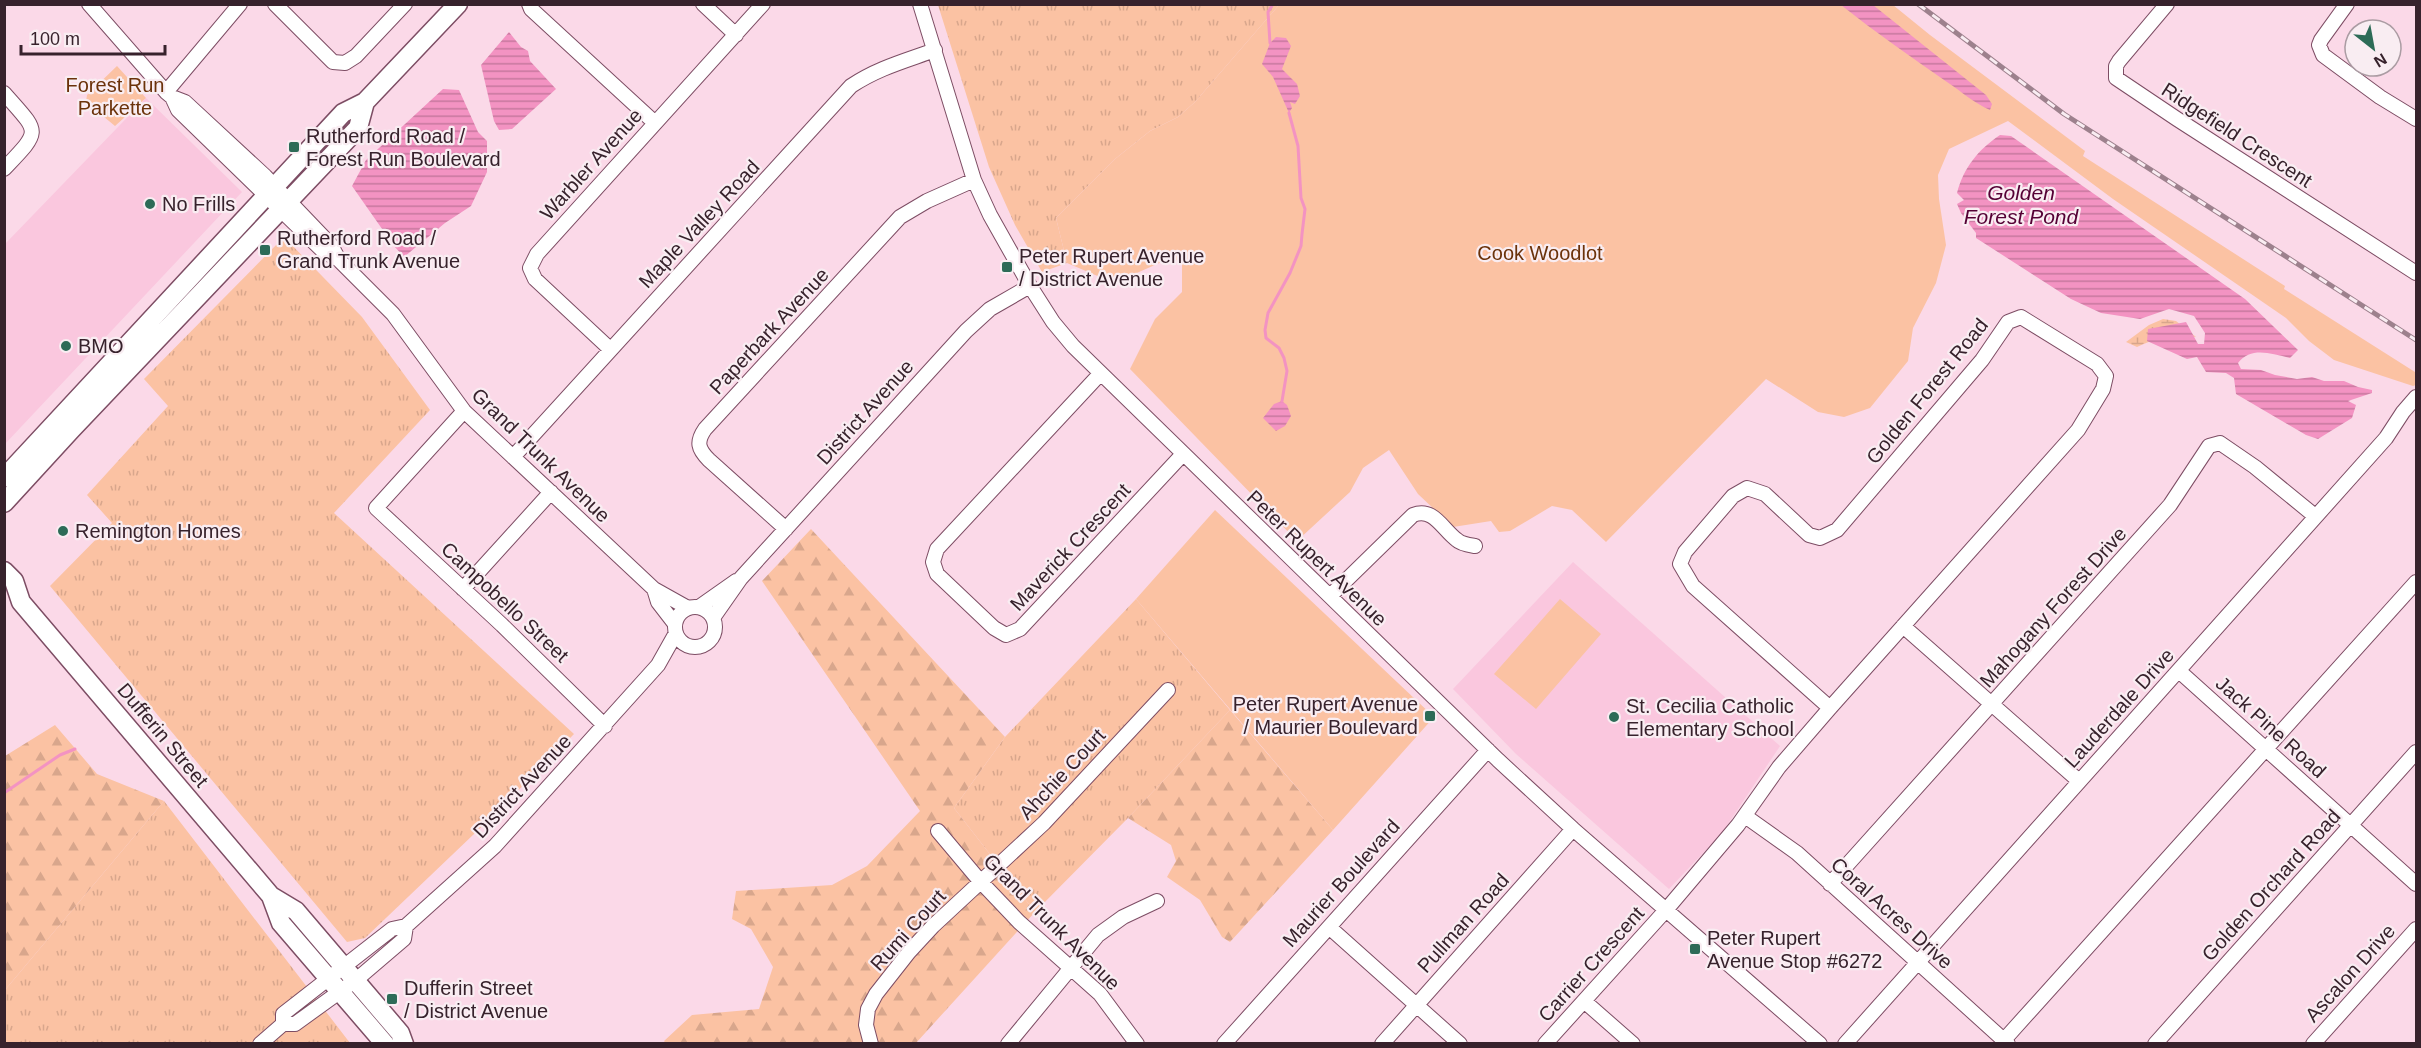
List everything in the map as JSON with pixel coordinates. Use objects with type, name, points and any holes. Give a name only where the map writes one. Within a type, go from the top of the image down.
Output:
[{"type":"main road","points":[[4,478],[343,113],[365,102],[458,4]]},
{"type":"main road","points":[[4,503],[358,128],[365,102]]},
{"type":"main road","name":"Dufferin Street","points":[[4,571],[14,581],[13,599],[271,896],[296,911],[400,1033],[404,1044]]},
{"type":"main road","name":"Dufferin Street","points":[[271,896],[281,923],[384,1044]]},
{"type":"street","name":"Grand Trunk Avenue","points":[[89,4],[169,94],[185,102],[284,205],[323,251],[339,260],[393,314],[464,411],[654,589],[694,607]]},
{"type":"street","points":[[169,94],[240,4]]},
{"type":"street","points":[[275,4],[333,62],[345,63],[356,56],[405,4]]},
{"type":"street","points":[[529,4],[531,9],[655,123]]},
{"type":"street","points":[[703,4],[735,35]]},
{"type":"street","name":"Warbler Avenue","points":[[610,349],[535,279],[530,268],[537,254],[763,4]]},
{"type":"street","name":"Peter Rupert Avenue","points":[[920,4],[974,180],[990,215],[1053,322],[1100,374],[1488,750],[1573,829],[1820,1044]]},
{"type":"street","name":"Ridgefield Crescent","points":[[2168,4],[2116,66],[2116,78],[2416,273]]},
{"type":"street","points":[[2347,4],[2321,40],[2319,45],[2323,55],[2372,91],[2416,119]]},
{"type":"street","name":"Maple Valley Road","points":[[513,456],[851,86],[879,69],[935,50]]},
{"type":"street","points":[[4,93],[29,121],[33,131],[30,142],[4,169]]},
{"type":"street","name":"Paperbark Avenue","points":[[786,529],[699,450],[698,439],[900,217],[927,201],[974,180]]},
{"type":"street","name":"District Avenue","points":[[713,618],[741,578],[966,331],[990,309],[1030,286]]},
{"type":"street","name":"Golden Forest Road","points":[[1666,910],[1745,816],[1779,767],[2078,430],[2103,390],[2106,376],[2097,364],[2021,317],[2008,322],[1982,360],[1837,530],[1820,538],[1809,535],[1765,494],[1747,488],[1733,496],[1685,552],[1680,564],[1693,586],[1830,708]]},
{"type":"street","name":"Maverick Crescent","points":[[1100,374],[937,549],[933,562],[937,574],[994,628],[1006,635],[1020,629],[1183,454]]},
{"type":"street","name":"Lauderdale Drive","points":[[1845,1044],[2386,438],[2416,396]]},
{"type":"street","name":"Campobello Street","points":[[464,411],[376,508],[605,726]]},
{"type":"street","name":"Mahogany Forest Drive","points":[[1830,884],[2170,505],[2209,446],[2220,443],[2315,516]]},
{"type":"street","points":[[463,589],[551,492]]},
{"type":"street","points":[[1330,596],[1413,515],[1421,512],[1431,515],[1458,542],[1476,546]]},
{"type":"street","name":"District Avenue","points":[[694,607],[741,578]]},
{"type":"street","points":[[2006,1042],[2265,748],[2416,582]]},
{"type":"street","name":"Grand Trunk Avenue","points":[[654,589],[658,602],[675,628]]},
{"type":"street","points":[[694,607],[705,609],[713,618],[715,628],[711,639],[700,646],[682,642],[675,628],[679,614],[694,607]]},
{"type":"street","points":[[1903,626],[2079,781]]},
{"type":"street","name":"District Avenue","points":[[335,984],[344,966],[392,929],[406,926],[495,846],[658,665],[675,628]]},
{"type":"street","name":"District Avenue","points":[[658,665],[688,645]]},
{"type":"street","name":"Jack Pine Road","points":[[2179,671],[2416,884]]},
{"type":"street","name":"Ahchie Court","points":[[980,881],[1044,823],[1168,690]]},
{"type":"street","name":"Maurier Boulevard","points":[[1224,1044],[1488,750]]},
{"type":"street","name":"Golden Orchard Road","points":[[2155,1044],[2416,752]]},
{"type":"street","name":"Coral Acres Drive","points":[[1745,816],[1797,853],[2006,1042]]},
{"type":"street","name":"Pullman Road","points":[[1382,1044],[1573,829]]},
{"type":"street","name":"Grand Trunk Avenue","points":[[938,831],[980,881],[1019,922],[1100,994],[1137,1044]]},
{"type":"street","name":"Rumi Court","points":[[871,1044],[866,1025],[868,1009],[876,994],[920,939],[980,881]]},
{"type":"street","points":[[1008,1044],[1098,935],[1122,917],[1157,901]]},
{"type":"street","name":"Carrier Crescent","points":[[1545,1044],[1666,910]]},
{"type":"street","name":"District Avenue","points":[[335,984],[356,980],[404,939],[406,926]]},
{"type":"street","points":[[1329,927],[1460,1044]]},
{"type":"street","name":"Ascalon Drive","points":[[2313,1044],[2416,929]]},
{"type":"street","points":[[260,1044],[283,1024],[284,1014],[335,984]]},
{"type":"street","points":[[1584,1000],[1634,1044]]},
{"type":"shaded area","points":[[146,98],[242,192],[5,444],[5,244]]},
{"type":"shaded area","name":"St. Cecilia Catholic Elementary School","points":[[1573,562],[1780,746],[1722,833],[1669,889],[1516,754],[1453,689]]},
{"type":"green space","points":[[938,5],[1279,5],[1195,102],[1178,117],[1150,131],[1115,159],[1056,218],[1067,263],[1042,272],[1015,225],[989,167]]},
{"type":"green space","name":"Cook Woodlot","points":[[1279,5],[1893,5],[2085,151],[2083,156],[2285,286],[2284,289],[2415,372],[2416,370],[2416,385],[2413,386],[2334,360],[2309,341],[2286,318],[2113,199],[2008,121],[1949,149],[1938,175],[1946,245],[1936,283],[1913,328],[1908,361],[1870,408],[1844,417],[1818,412],[1766,379],[1606,542],[1572,510],[1552,506],[1510,531],[1499,532],[1491,521],[1453,527],[1418,494],[1389,450],[1363,468],[1350,492],[1297,541],[1130,369],[1155,319],[1182,292],[1182,260],[1164,261],[1114,283],[1067,263],[1056,218],[1115,159],[1150,131],[1178,117],[1195,102]]},
{"type":"green space","name":"Forest Run Parkette","points":[[117,66],[146,98],[115,126],[86,102],[87,95]]},
{"type":"green space","points":[[284,237],[362,317],[430,410],[334,513],[574,734],[495,814],[365,938],[347,942],[50,586],[112,523],[87,495],[168,406],[144,379]]},
{"type":"green space","points":[[2163,319],[2176,321],[2196,337],[2166,337],[2137,347],[2126,342],[2149,325]]},
{"type":"green space","points":[[1215,510],[1434,717],[1333,830],[1136,599]]},
{"type":"green space","points":[[811,529],[1005,737],[954,808],[1035,912],[916,1043],[666,1044],[664,1041],[692,1015],[759,1009],[773,967],[751,929],[732,919],[736,891],[832,885],[867,866],[920,811],[762,581]]},
{"type":"green space","points":[[1136,599],[1230,710],[1035,912],[954,808],[1005,737]]},
{"type":"green space","points":[[1560,599],[1601,634],[1536,709],[1494,674]]},
{"type":"green space","points":[[1230,710],[1333,830],[1230,942],[1222,937],[1200,900],[1167,877],[1176,861],[1171,845],[1128,818]]},
{"type":"green space","points":[[55,725],[97,774],[164,801],[5,990],[5,756]]},
{"type":"green space","points":[[164,801],[350,1043],[5,1044],[5,990]]},
{"type":"water","points":[[1841,5],[1873,5],[1986,95],[1992,104],[1990,110],[1968,97]]},
{"type":"water","points":[[509,32],[521,47],[528,51],[530,61],[556,89],[512,129],[499,130],[494,121],[481,65]]},
{"type":"water","points":[[1276,37],[1286,38],[1291,46],[1282,69],[1297,84],[1300,96],[1295,104],[1290,102],[1292,108],[1289,113],[1273,77],[1262,64],[1270,43]]},
{"type":"water","points":[[443,89],[459,90],[478,132],[487,141],[487,172],[471,206],[445,223],[404,257],[352,186],[366,160]]},
{"type":"water","name":"Golden Forest Pond","points":[[2000,135],[2011,136],[2245,299],[2298,350],[2290,358],[2269,353],[2249,354],[2238,363],[2241,369],[2261,370],[2297,379],[2312,377],[2324,381],[2344,381],[2372,390],[2372,393],[2348,401],[2356,405],[2352,418],[2318,439],[2306,435],[2236,394],[2234,378],[2226,373],[2206,372],[2197,357],[2187,359],[2147,341],[2148,329],[2186,322],[2198,344],[2204,344],[2205,333],[2194,316],[2169,309],[2140,319],[2101,313],[2071,299],[1976,238],[1976,233],[1957,204],[1964,200],[1957,193],[1973,160]]},
{"type":"water","points":[[1282,401],[1287,405],[1291,416],[1285,426],[1276,431],[1263,418],[1274,404]]},
{"type":"waterway","points":[[1270,43],[1268,12],[1273,4]]},
{"type":"waterway","points":[[1282,401],[1287,371],[1284,358],[1279,348],[1266,338],[1265,330],[1268,313],[1290,273],[1301,246],[1305,209],[1301,198],[1298,146],[1289,113]]},
{"type":"waterway","points":[[4,793],[60,755],[75,749]]},
{"type":"railway","points":[[1918,4],[2064,114],[2416,340]]},
{"type":"place","name":"Rutherford Road / Forest Run Boulevard","points":[[294,147]]},
{"type":"place","name":"No Frills","points":[[150,204]]},
{"type":"place","name":"Rutherford Road / Grand Trunk Avenue","points":[[265,250]]},
{"type":"place","name":"Peter Rupert Avenue / District Avenue","points":[[1007,267]]},
{"type":"place","name":"BMO","points":[[66,346]]},
{"type":"place","name":"Remington Homes","points":[[63,531]]},
{"type":"place","name":"Peter Rupert Avenue / Maurier Boulevard","points":[[1430,716]]},
{"type":"place","name":"St. Cecilia Catholic Elementary School","points":[[1614,717]]},
{"type":"place","name":"Peter Rupert Avenue Stop #6272","points":[[1695,949]]},
{"type":"place","name":"Dufferin Street / District Avenue","points":[[392,999]]}]
